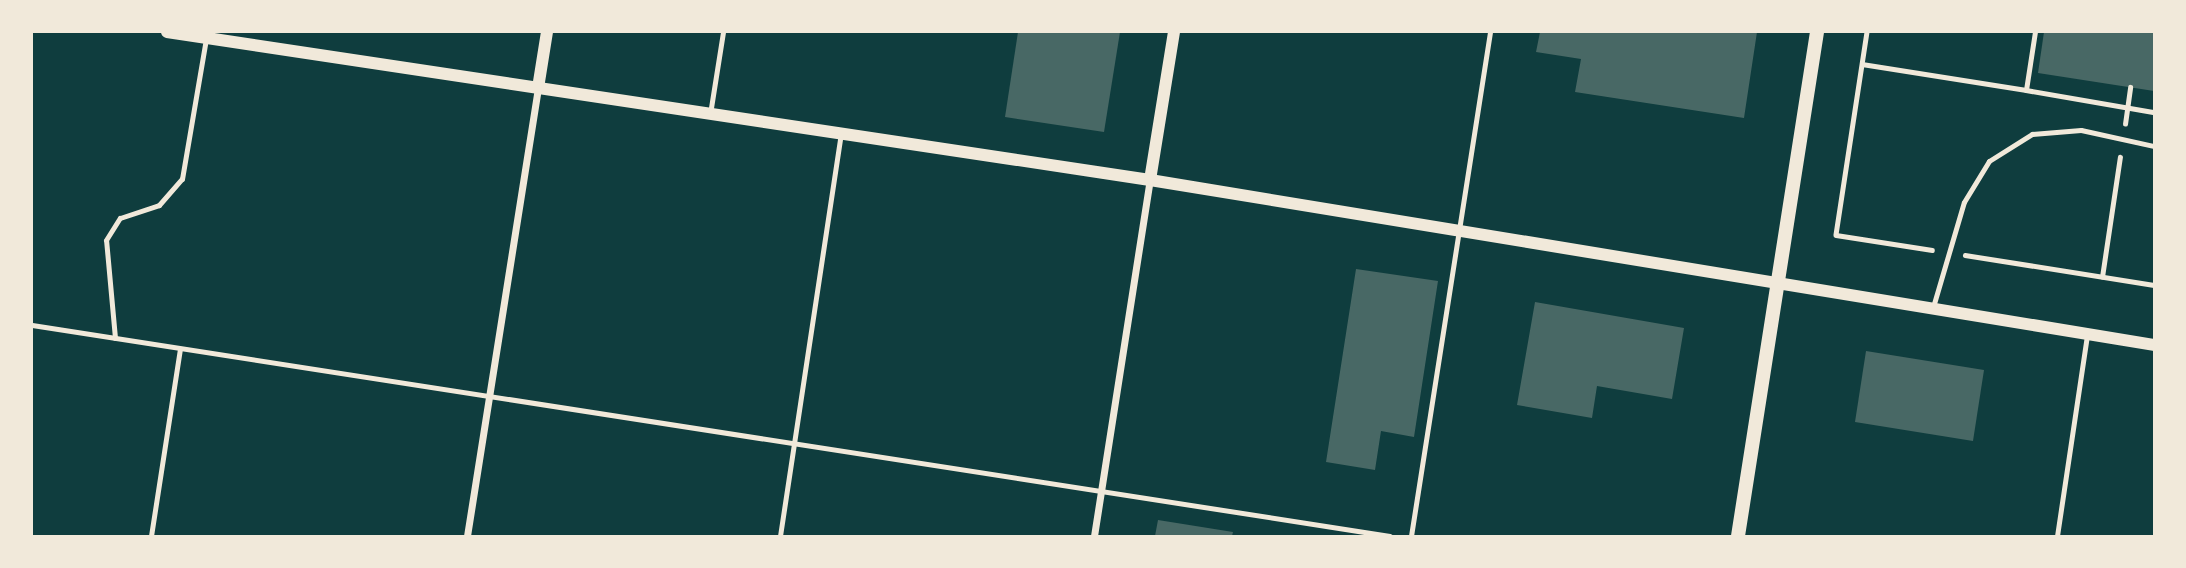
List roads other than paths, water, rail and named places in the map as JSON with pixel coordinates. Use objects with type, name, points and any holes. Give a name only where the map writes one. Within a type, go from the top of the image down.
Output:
[{"type":"main road","points":[[1738,537],[1818,32]]},
{"type":"street","points":[[167,32],[1150,180],[1777,287],[2154,345]]},
{"type":"street","points":[[467,537],[547,32]]},
{"type":"street","points":[[1094,537],[1174,32]]},
{"type":"lane","points":[[710,114],[723,32]]},
{"type":"lane","points":[[1411,537],[1490,32]]},
{"type":"lane","points":[[115,338],[106,240],[120,218],[159,205],[182,179],[206,37]]},
{"type":"lane","points":[[1932,311],[1964,202],[1989,161],[2032,134],[2081,130],[2123,136],[2154,146]]},
{"type":"lane","points":[[780,537],[841,133]]},
{"type":"lane","points":[[32,325],[488,399],[1390,537]]},
{"type":"lane","points":[[2057,537],[2087,335]]},
{"type":"lane","points":[[151,537],[180,349]]}]
